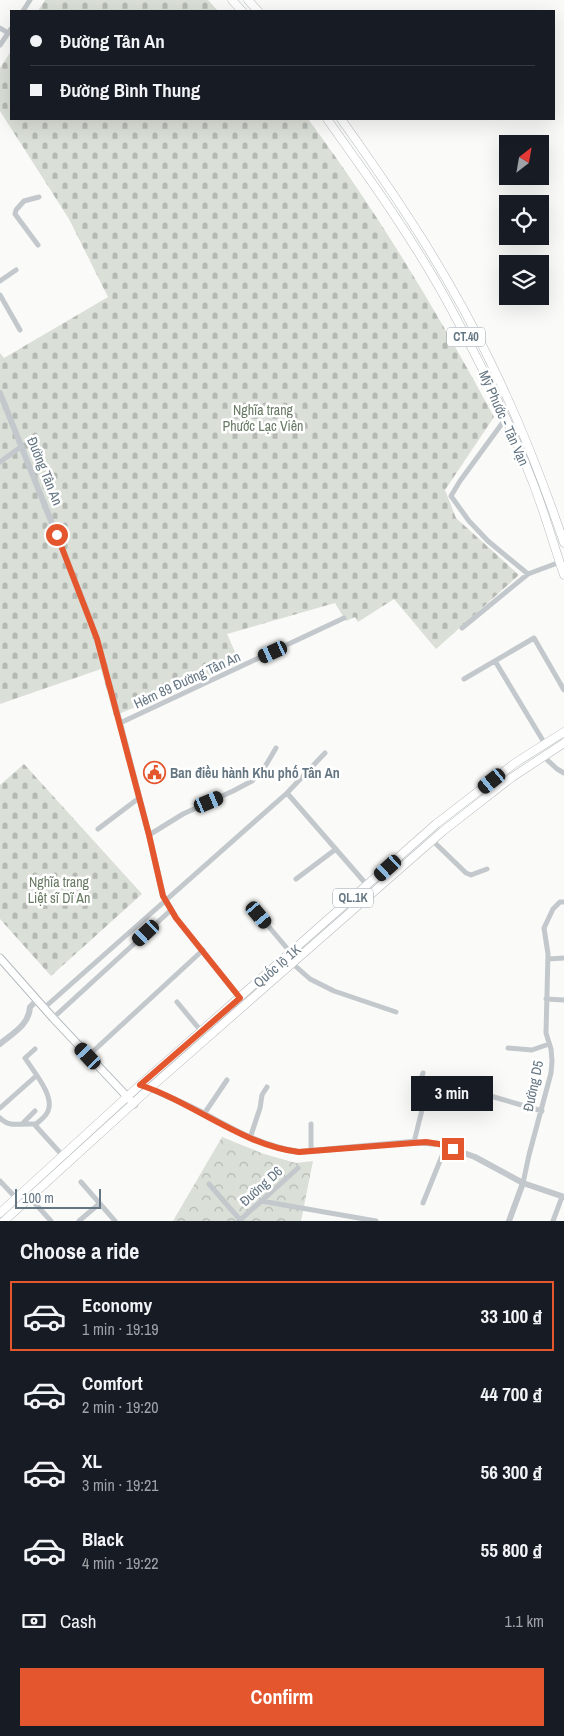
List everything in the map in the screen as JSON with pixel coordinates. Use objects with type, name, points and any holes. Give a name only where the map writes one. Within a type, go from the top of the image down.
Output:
[{"type":"main road","points":[[232,0],[241,10]]},
{"type":"main road","points":[[248,0],[257,10]]},
{"type":"main road","name":"Mỹ Phước - Tân Vạn","points":[[328,120],[379,192],[435,280],[472,349],[506,418],[532,479],[564,575]]},
{"type":"main road","name":"Mỹ Phước - Tân Vạn","points":[[342,120],[425,244],[490,360],[526,439],[564,543]]},
{"type":"main road","name":"Quốc lộ 1K","points":[[0,1213],[140,1085],[436,824],[492,781],[563,732]]},
{"type":"main road","name":"Quốc lộ 1K","points":[[4,1221],[150,1088],[433,841],[511,778],[564,743]]},
{"type":"main road","points":[[1,960],[134,1104]]},
{"type":"main road","points":[[240,998],[246,1005]]},
{"type":"main road","points":[[140,1085],[150,1088]]},
{"type":"street","points":[[0,28],[10,31],[0,45]]},
{"type":"street","points":[[38,245],[18,218],[16,211],[24,201],[39,196]]},
{"type":"street","points":[[0,281],[16,270]]},
{"type":"street","points":[[0,295],[20,330]]},
{"type":"street","name":"Đường Tân An","points":[[0,393],[97,639],[165,901],[170,910],[240,998]]},
{"type":"street","points":[[506,418],[451,496],[488,541],[528,574]]},
{"type":"street","points":[[0,462],[22,446]]},
{"type":"street","points":[[462,628],[528,574],[560,562]]},
{"type":"street","name":"Hẻm 89 Đường Tân An","points":[[120,723],[344,618]]},
{"type":"street","points":[[464,679],[534,638],[564,690]]},
{"type":"street","points":[[495,661],[545,744]]},
{"type":"street","points":[[149,835],[189,811],[252,781],[266,765],[276,748]]},
{"type":"street","points":[[44,1008],[287,793],[325,753]]},
{"type":"street","points":[[543,756],[564,773]]},
{"type":"street","points":[[287,793],[367,885]]},
{"type":"street","points":[[98,829],[139,798]]},
{"type":"street","points":[[433,841],[466,873],[471,875],[487,869]]},
{"type":"street","points":[[296,879],[336,849]]},
{"type":"street","name":"Đường D5","points":[[509,1221],[523,1183],[551,1073],[550,1044],[546,1033],[548,959],[544,928],[553,909],[560,902],[564,902]]},
{"type":"street","points":[[53,1018],[170,910]]},
{"type":"street","points":[[259,915],[291,953]]},
{"type":"street","points":[[88,1056],[202,950]]},
{"type":"street","points":[[548,959],[564,958]]},
{"type":"street","points":[[293,964],[310,978],[334,991],[396,1012]]},
{"type":"street","points":[[91,967],[98,976]]},
{"type":"street","points":[[80,977],[88,985]]},
{"type":"street","points":[[546,999],[564,1000]]},
{"type":"street","points":[[0,1044],[26,1022],[30,1013],[30,1007],[37,1000]]},
{"type":"street","points":[[177,1002],[201,1031]]},
{"type":"street","points":[[508,1048],[532,1050],[550,1044]]},
{"type":"street","points":[[35,1049],[25,1058],[47,1092],[49,1107],[45,1116],[35,1125]]},
{"type":"street","points":[[414,1142],[426,1094],[420,1085],[423,1073]]},
{"type":"street","points":[[0,1108],[36,1076]]},
{"type":"street","points":[[204,1114],[227,1080]]},
{"type":"street","points":[[250,1138],[260,1108],[262,1095],[267,1087]]},
{"type":"street","points":[[150,1088],[250,1138],[286,1150],[311,1151],[414,1142],[446,1146],[475,1157],[523,1183],[563,1197],[553,1221]]},
{"type":"street","points":[[473,1092],[542,1111]]},
{"type":"street","points":[[22,1124],[35,1111]]},
{"type":"street","points":[[0,1118],[6,1123],[35,1125],[63,1156]]},
{"type":"street","points":[[311,1124],[311,1151]]},
{"type":"street","points":[[423,1202],[446,1146]]},
{"type":"street","name":"Đường D6","points":[[240,1221],[298,1168]]},
{"type":"street","points":[[0,1182],[16,1198]]},
{"type":"street","points":[[81,1182],[115,1221]]},
{"type":"street","points":[[209,1184],[240,1221]]},
{"type":"street","points":[[30,1198],[50,1221]]},
{"type":"street","points":[[261,1201],[376,1221]]},
{"type":"street","points":[[80,1221],[99,1204]]},
{"type":"green space","points":[[45,0],[208,0],[217,10],[39,10]]},
{"type":"green space","name":"Nghĩa trang Phước Lạc Viên","points":[[10,53],[10,120],[309,120],[383,227],[451,340],[494,417],[445,490],[456,518],[519,575],[436,649],[394,599],[358,622],[355,617],[346,621],[335,603],[227,634],[240,663],[114,716],[101,669],[0,704],[0,353],[4,358],[108,297],[69,219],[0,111],[0,68]]},
{"type":"green space","name":"Nghĩa trang Liệt sĩ Dĩ An","points":[[24,764],[142,894],[51,976],[0,919],[0,785]]},
{"type":"green space","points":[[222,1137],[264,1154],[296,1163],[313,1161],[301,1221],[173,1221]]},
{"type":"place","name":"Ban điều hành Khu phố Tân An","points":[[154,773]]},
{"type":"route","points":[[57,535],[97,639],[149,835],[163,896],[176,918],[240,998],[140,1085],[203,1113],[239,1134],[286,1150],[299,1152],[426,1142],[453,1149]]}]
